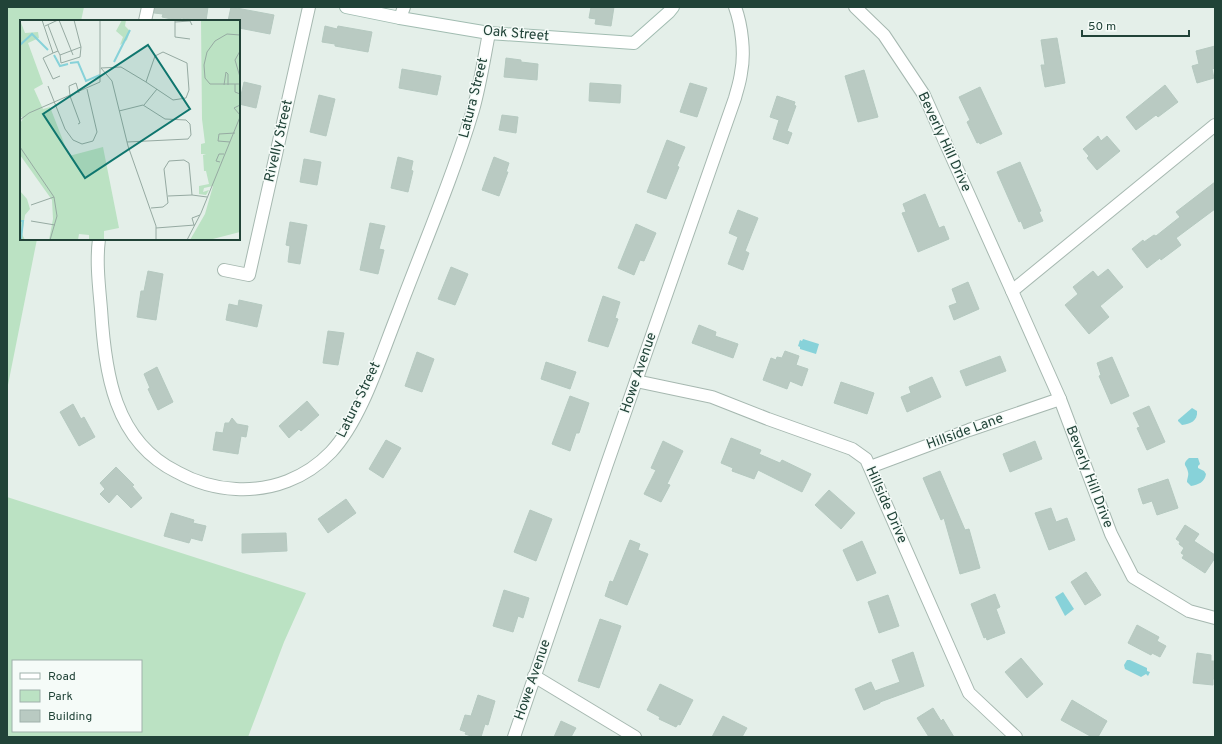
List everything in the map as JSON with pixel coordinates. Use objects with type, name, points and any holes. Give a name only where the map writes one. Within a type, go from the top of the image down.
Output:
[{"type":"street","points":[[145,20],[148,7]]},
{"type":"street","name":"Rivelly Street","points":[[224,270],[249,275],[309,7]]},
{"type":"street","name":"Oak Street","points":[[346,7],[402,12],[489,33],[634,43],[673,7]]},
{"type":"street","name":"Howe Avenue","points":[[514,737],[735,98],[741,72],[742,56],[741,27],[735,7]]},
{"type":"street","name":"Beverly Hill Drive","points":[[855,7],[884,35],[924,96],[1060,399],[1110,534],[1133,577],[1189,611],[1215,618]]},
{"type":"street","name":"Latura Street","points":[[99,240],[98,264],[102,327],[108,375],[125,424],[139,444],[153,458],[169,469],[194,480],[216,486],[246,489],[260,488],[278,484],[300,476],[322,460],[341,440],[350,426],[373,378],[443,198],[465,136],[474,107],[489,33]]},
{"type":"street","points":[[1012,291],[1215,125]]},
{"type":"street","name":"Hillside Drive","points":[[636,381],[712,397],[852,449],[866,459],[969,693],[1016,737]]},
{"type":"street","name":"Hillside Lane","points":[[870,467],[969,430],[1060,399]]},
{"type":"street","points":[[534,676],[635,737]]},
{"type":"green space","points":[[7,7],[84,7],[81,20],[20,20],[20,240],[37,240],[7,390]]},
{"type":"green space","points":[[7,497],[306,593],[284,642],[248,737],[7,737]]},
{"type":"water","points":[[803,339],[819,344],[816,354],[800,349],[798,346],[800,340],[802,341]]},
{"type":"water","points":[[1192,408],[1197,411],[1195,420],[1191,423],[1182,425],[1178,420]]},
{"type":"water","points":[[1189,458],[1198,458],[1200,464],[1198,468],[1206,474],[1201,483],[1191,486],[1187,482],[1188,473],[1185,465],[1185,462]]},
{"type":"water","points":[[1063,592],[1074,609],[1065,616],[1055,597]]},
{"type":"water","points":[[1127,660],[1147,668],[1147,671],[1150,672],[1148,676],[1146,674],[1141,677],[1125,669],[1124,665]]},
{"type":"building","points":[[155,7],[208,7],[206,20],[181,18],[181,20],[176,20],[162,17],[163,14],[154,13]]},
{"type":"building","points":[[231,7],[274,15],[270,34],[240,28],[240,20],[228,20]]},
{"type":"building","points":[[591,7],[614,7],[611,26],[595,24],[596,19],[589,18]]},
{"type":"building","points":[[325,26],[337,29],[338,26],[372,32],[368,52],[322,42]]},
{"type":"building","points":[[1057,38],[1065,83],[1045,87],[1041,65],[1045,65],[1041,40]]},
{"type":"building","points":[[1215,46],[1215,68],[1212,69],[1214,78],[1197,83],[1192,66],[1199,64],[1196,51]]},
{"type":"building","points":[[506,58],[538,64],[537,80],[504,77]]},
{"type":"building","points":[[402,69],[441,76],[437,95],[399,88]]},
{"type":"building","points":[[864,70],[878,117],[858,122],[845,76]]},
{"type":"building","points":[[244,82],[261,86],[256,108],[240,104]]},
{"type":"building","points":[[590,83],[621,85],[620,103],[589,101]]},
{"type":"building","points":[[690,83],[707,88],[697,117],[680,112]]},
{"type":"building","points":[[1165,85],[1178,102],[1158,117],[1156,115],[1136,130],[1126,117]]},
{"type":"building","points":[[980,87],[1002,134],[980,144],[979,142],[977,143],[967,122],[970,120],[959,97]]},
{"type":"building","points":[[319,95],[335,99],[326,136],[310,132]]},
{"type":"building","points":[[777,96],[795,102],[794,105],[796,106],[787,131],[792,133],[788,144],[773,139],[779,120],[770,117]]},
{"type":"building","points":[[502,115],[518,117],[516,133],[499,130]]},
{"type":"building","points":[[1098,136],[1101,141],[1107,136],[1120,151],[1097,170],[1087,158],[1089,156],[1083,149]]},
{"type":"building","points":[[667,140],[685,147],[677,166],[679,167],[666,199],[647,192]]},
{"type":"building","points":[[398,157],[413,161],[411,170],[413,171],[408,192],[391,188]]},
{"type":"building","points":[[494,157],[509,163],[506,172],[508,172],[499,196],[482,190]]},
{"type":"building","points":[[304,159],[321,162],[317,185],[300,182]]},
{"type":"building","points":[[1020,162],[1041,211],[1039,212],[1043,221],[1024,229],[1021,221],[1019,222],[997,172]]},
{"type":"building","points":[[1215,182],[1215,209],[1176,238],[1181,245],[1161,260],[1160,258],[1147,268],[1132,249],[1143,240],[1144,242],[1154,235],[1156,236],[1180,217],[1176,212]]},
{"type":"building","points":[[925,194],[939,228],[944,226],[949,239],[918,252],[902,213],[906,212],[903,204]]},
{"type":"building","points":[[738,210],[758,218],[745,251],[749,253],[743,270],[728,264],[738,237],[729,233]]},
{"type":"building","points":[[290,222],[307,225],[300,264],[288,262],[290,246],[286,245]]},
{"type":"building","points":[[370,223],[385,226],[379,249],[384,250],[378,274],[360,270]]},
{"type":"building","points":[[636,224],[656,233],[644,261],[640,260],[634,275],[618,268]]},
{"type":"building","points":[[451,267],[468,274],[455,305],[438,299]]},
{"type":"building","points":[[1108,269],[1123,287],[1100,306],[1109,317],[1089,334],[1065,305],[1078,294],[1073,287],[1093,271],[1098,277]]},
{"type":"building","points":[[148,271],[163,274],[156,320],[137,317],[141,291],[144,291]]},
{"type":"building","points":[[968,282],[979,309],[954,320],[949,306],[957,303],[952,289]]},
{"type":"building","points":[[603,296],[620,302],[615,318],[618,319],[608,347],[588,341]]},
{"type":"building","points":[[239,300],[262,305],[257,327],[226,320],[229,304],[238,306]]},
{"type":"building","points":[[699,325],[716,332],[715,336],[738,344],[733,358],[692,343]]},
{"type":"building","points":[[328,331],[344,333],[338,365],[323,363]]},
{"type":"building","points":[[785,351],[799,356],[796,365],[808,369],[802,386],[790,381],[787,389],[763,380],[771,358],[776,360],[777,357],[782,358]]},
{"type":"building","points":[[417,352],[434,359],[422,392],[405,386]]},
{"type":"building","points":[[1000,356],[1006,371],[966,386],[960,371]]},
{"type":"building","points":[[1112,357],[1129,396],[1111,404],[1099,376],[1101,375],[1097,363]]},
{"type":"building","points":[[546,362],[576,372],[570,389],[541,379]]},
{"type":"building","points":[[157,367],[173,402],[158,410],[148,389],[150,388],[144,374]]},
{"type":"building","points":[[932,377],[941,397],[907,412],[901,397],[911,393],[909,387]]},
{"type":"building","points":[[841,382],[874,393],[867,414],[834,403]]},
{"type":"building","points":[[570,396],[589,403],[579,433],[576,433],[570,451],[552,444]]},
{"type":"building","points":[[307,401],[319,415],[301,431],[299,429],[289,438],[279,426]]},
{"type":"building","points":[[73,404],[81,419],[84,417],[95,437],[79,446],[60,412]]},
{"type":"building","points":[[1149,406],[1165,442],[1147,450],[1137,428],[1140,427],[1133,413]]},
{"type":"building","points":[[232,418],[237,424],[248,426],[246,437],[241,436],[238,454],[213,450],[216,432],[223,433],[225,423],[229,423]]},
{"type":"building","points":[[731,438],[761,450],[759,454],[780,463],[782,460],[811,474],[802,492],[758,470],[754,479],[732,471],[733,468],[721,463]]},
{"type":"building","points":[[386,440],[401,448],[383,478],[369,469]]},
{"type":"building","points":[[663,441],[683,451],[667,484],[670,485],[661,502],[644,494],[656,470],[651,468]]},
{"type":"building","points":[[1035,441],[1042,459],[1010,472],[1003,454]]},
{"type":"building","points":[[116,467],[134,485],[132,486],[142,498],[131,508],[117,494],[109,503],[100,494],[105,489],[100,483]]},
{"type":"building","points":[[940,471],[965,530],[969,529],[980,568],[960,574],[944,518],[941,520],[923,478]]},
{"type":"building","points":[[1168,479],[1178,508],[1157,515],[1152,501],[1143,504],[1138,489]]},
{"type":"building","points":[[829,490],[855,513],[841,529],[815,505]]},
{"type":"building","points":[[346,499],[356,513],[328,533],[318,519]]},
{"type":"building","points":[[1051,508],[1056,522],[1067,518],[1075,540],[1049,550],[1035,513]]},
{"type":"building","points":[[530,510],[552,519],[536,561],[514,552]]},
{"type":"building","points":[[171,513],[194,520],[193,523],[206,526],[202,541],[191,538],[189,543],[164,536]]},
{"type":"building","points":[[1185,525],[1199,534],[1194,541],[1215,555],[1215,558],[1205,573],[1182,558],[1184,555],[1181,553],[1184,548],[1176,539]]},
{"type":"building","points":[[286,533],[287,551],[242,553],[242,534]]},
{"type":"building","points":[[630,540],[640,544],[638,550],[648,554],[627,605],[605,596],[610,581],[613,582]]},
{"type":"building","points":[[862,541],[876,573],[857,581],[843,550]]},
{"type":"building","points":[[1086,572],[1101,595],[1085,605],[1071,582]]},
{"type":"building","points":[[504,590],[529,598],[523,618],[518,616],[513,632],[493,626]]},
{"type":"building","points":[[995,594],[1000,607],[996,609],[1005,633],[987,640],[986,637],[984,638],[971,604]]},
{"type":"building","points":[[888,595],[899,626],[879,633],[868,602]]},
{"type":"building","points":[[600,619],[621,626],[599,688],[578,681]]},
{"type":"building","points":[[1137,625],[1159,637],[1157,641],[1166,646],[1160,657],[1152,653],[1151,655],[1128,643]]},
{"type":"building","points":[[913,652],[924,686],[880,702],[864,710],[855,689],[871,682],[875,691],[900,682],[892,660]]},
{"type":"building","points":[[1197,653],[1211,655],[1211,661],[1215,661],[1215,679],[1213,679],[1213,685],[1193,683]]},
{"type":"building","points":[[1021,658],[1043,684],[1027,698],[1005,672]]},
{"type":"building","points":[[660,684],[693,700],[680,725],[678,724],[676,727],[659,719],[660,717],[647,710]]},
{"type":"building","points":[[478,695],[495,701],[488,725],[485,724],[481,737],[474,737],[465,734],[466,732],[460,730],[465,715],[471,716]]},
{"type":"building","points":[[1072,700],[1107,721],[1098,737],[1092,737],[1061,720]]},
{"type":"building","points":[[933,708],[941,721],[943,719],[954,737],[929,737],[917,718]]},
{"type":"building","points":[[723,716],[747,728],[742,737],[712,737]]},
{"type":"building","points":[[561,721],[576,728],[571,737],[554,737]]}]
